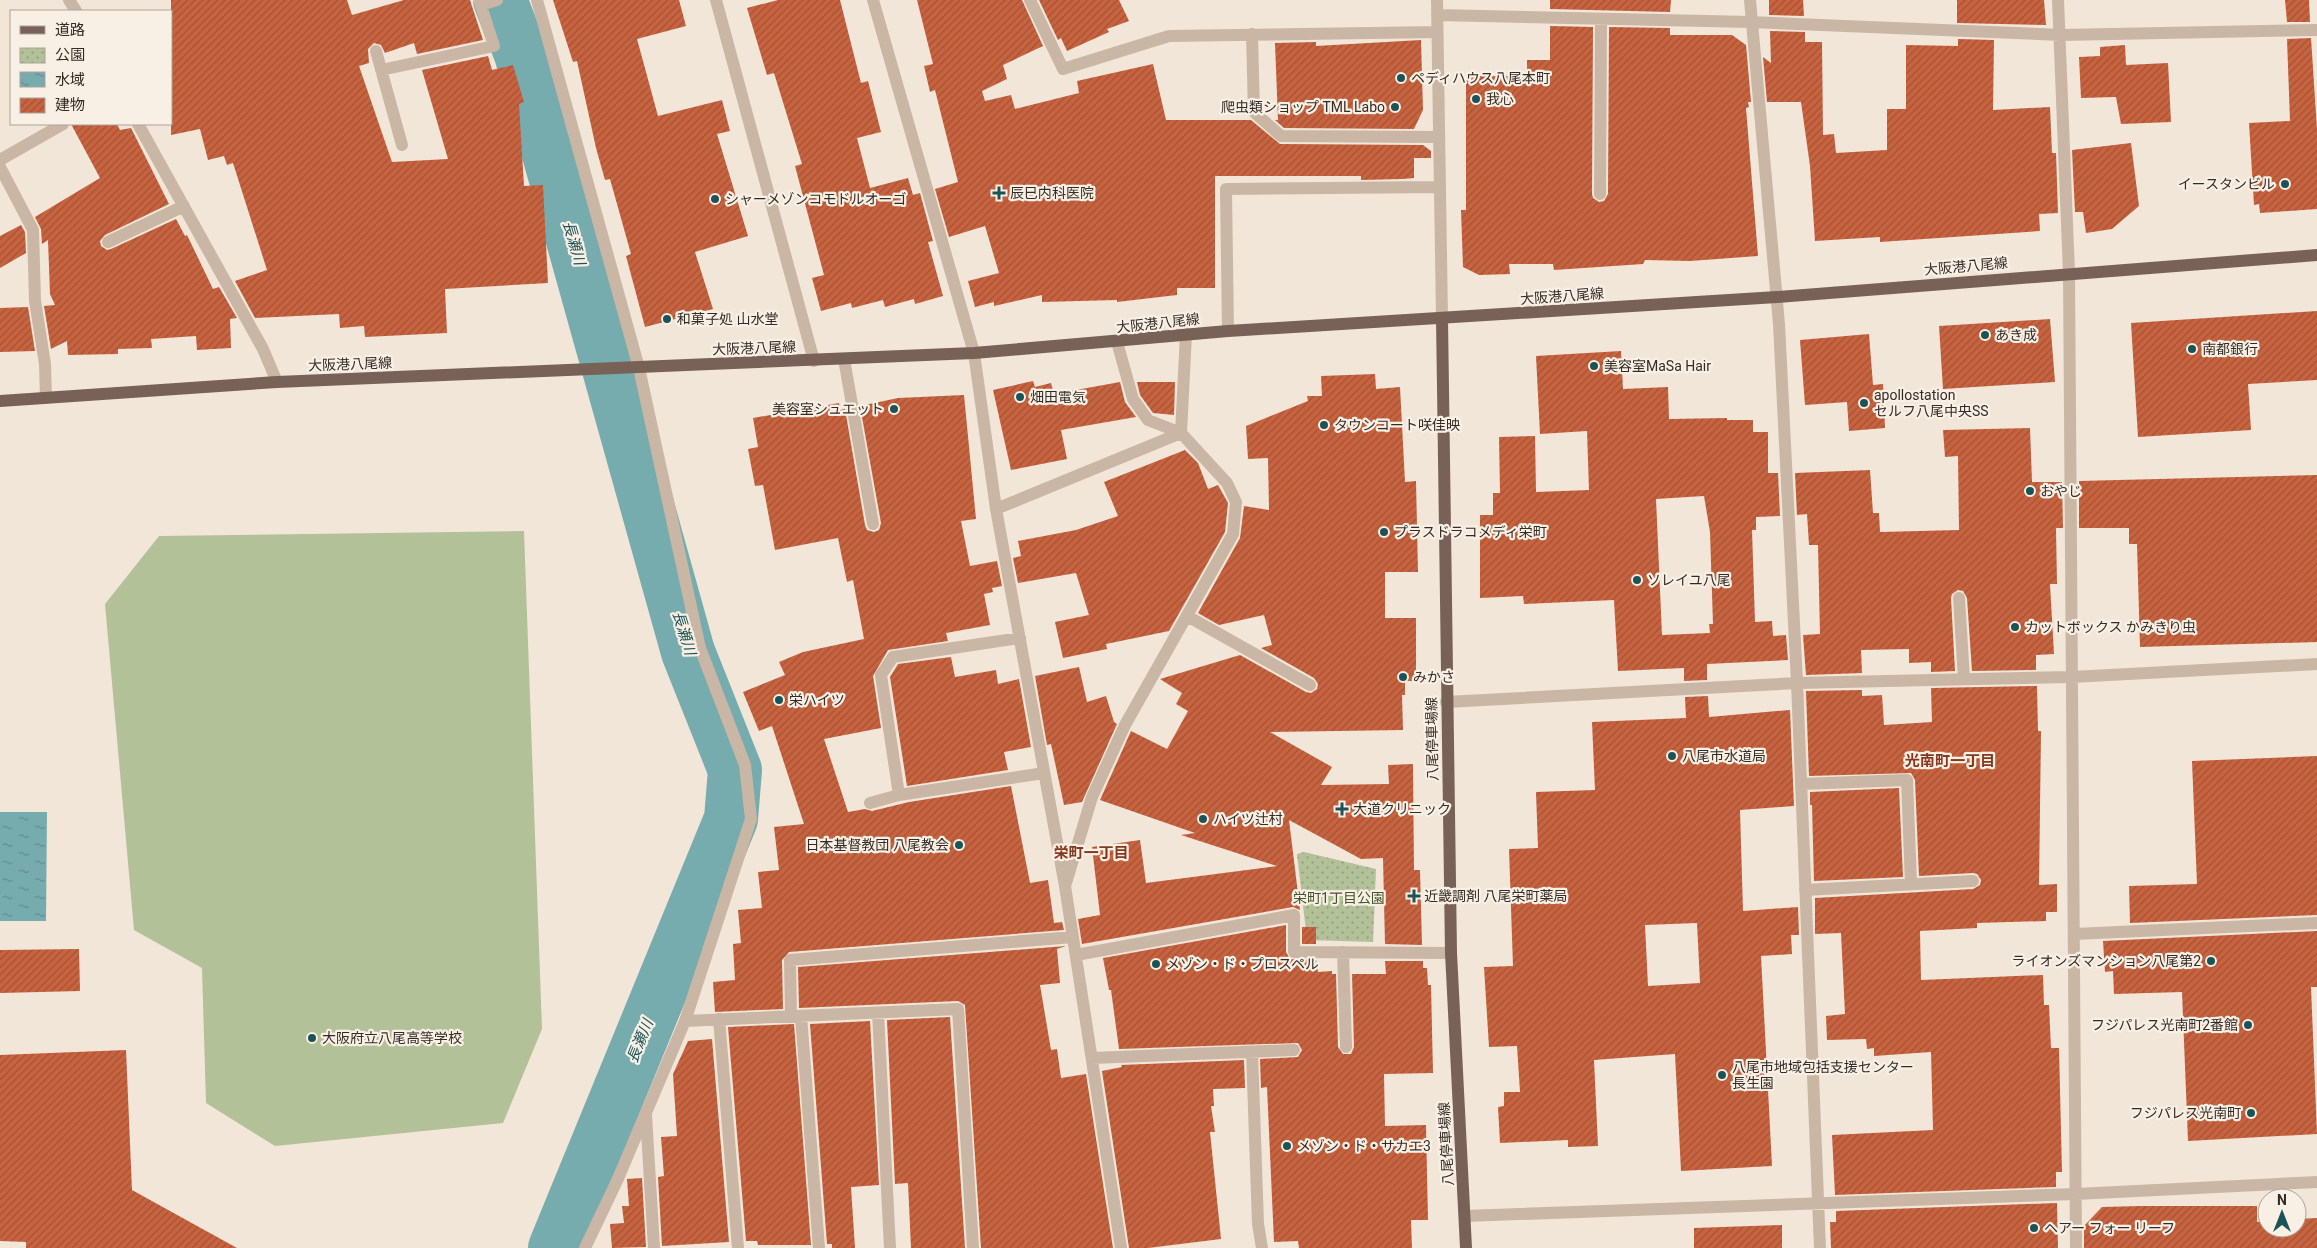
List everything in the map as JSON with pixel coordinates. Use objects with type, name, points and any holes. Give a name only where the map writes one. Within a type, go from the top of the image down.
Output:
[{"type":"main road","name":"大阪港八尾線","points":[[0,401],[277,382],[974,353],[1117,342],[1186,334],[1777,297],[2317,255]]},
{"type":"main road","name":"八尾停車場線","points":[[1442,318],[1446,702],[1452,953],[1466,1248]]},
{"type":"street","points":[[381,70],[494,46],[480,3],[496,0]]},
{"type":"street","points":[[537,0],[639,368],[700,648],[745,766],[750,819],[685,1020],[585,1248]]},
{"type":"street","points":[[716,0],[814,360]]},
{"type":"street","points":[[873,0],[974,353],[996,509],[1065,886],[1121,1248]]},
{"type":"street","points":[[1030,0],[1063,69],[1169,36],[1437,32]]},
{"type":"street","points":[[1437,0],[1442,318]]},
{"type":"street","points":[[1750,0],[1777,297],[1797,683],[1820,1248]]},
{"type":"street","points":[[2058,0],[2061,35],[2069,273],[2076,1248]]},
{"type":"street","points":[[1437,15],[1751,22],[2061,35],[2317,30]]},
{"type":"street","points":[[1600,194],[1601,20]]},
{"type":"street","points":[[1252,34],[1254,112],[1281,136],[1438,137]]},
{"type":"street","points":[[376,51],[402,146]]},
{"type":"street","points":[[0,160],[62,125]]},
{"type":"street","points":[[139,125],[263,349],[277,382]]},
{"type":"street","points":[[0,167],[33,230],[35,301],[46,364],[46,398]]},
{"type":"street","points":[[1228,331],[1226,189],[1439,187]]},
{"type":"street","points":[[108,242],[184,206]]},
{"type":"street","points":[[1181,433],[1186,334]]},
{"type":"street","points":[[1065,886],[1096,788],[1125,725],[1233,534],[1236,502],[1227,483],[1181,433],[1148,420],[1133,400],[1117,342]]},
{"type":"street","points":[[844,359],[873,524]]},
{"type":"street","points":[[996,509],[1181,433]]},
{"type":"street","points":[[1959,598],[1964,679]]},
{"type":"street","points":[[1187,616],[1310,685]]},
{"type":"street","points":[[899,795],[881,675],[893,658],[1020,638]]},
{"type":"street","points":[[1446,702],[1797,683],[2072,677],[2317,664]]},
{"type":"street","points":[[870,803],[899,795],[1044,773]]},
{"type":"street","points":[[1801,784],[1907,780],[1911,884]]},
{"type":"street","points":[[1805,890],[1973,881]]},
{"type":"street","points":[[1076,955],[1294,915],[1294,952],[1452,953]]},
{"type":"street","points":[[2074,934],[2317,923]]},
{"type":"street","points":[[819,1248],[790,960],[1073,937]]},
{"type":"street","points":[[1343,952],[1346,1047]]},
{"type":"street","points":[[685,1020],[958,1009],[973,1248]]},
{"type":"street","points":[[878,1013],[890,1248]]},
{"type":"street","points":[[719,1019],[738,1248]]},
{"type":"street","points":[[1092,1058],[1294,1050]]},
{"type":"street","points":[[1252,1052],[1258,1224],[1262,1248]]},
{"type":"street","points":[[646,1112],[654,1248]]},
{"type":"street","points":[[1465,1216],[2076,1194],[2317,1182]]},
{"type":"green space","points":[[524,531],[542,1029],[503,1123],[275,1146],[206,1103],[202,968],[134,930],[105,604],[159,536]]},
{"type":"green space","name":"栄町1丁目公園","points":[[1304,852],[1376,869],[1373,942],[1307,940],[1297,854]]},
{"type":"water","points":[[0,812],[47,812],[46,921],[0,921]]},
{"type":"building","points":[[171,0],[347,0],[352,15],[404,0],[470,0],[483,40],[417,54],[414,43],[385,53],[381,45],[374,43],[368,49],[369,63],[359,66],[392,162],[448,159],[422,70],[488,56],[492,70],[513,65],[524,102],[519,104],[524,186],[543,185],[548,283],[445,289],[447,333],[365,337],[364,326],[340,328],[339,314],[255,318],[235,281],[267,270],[233,163],[227,165],[224,156],[208,160],[200,129],[171,135]]},
{"type":"building","points":[[553,0],[679,0],[686,26],[637,39],[658,116],[722,100],[730,131],[717,134],[748,236],[695,252],[713,309],[645,327],[626,256],[631,254],[610,179],[605,180],[596,148],[577,61],[573,62]]},
{"type":"building","points":[[778,0],[840,0],[861,83],[868,81],[881,132],[857,138],[870,188],[908,178],[913,195],[920,193],[933,241],[928,242],[943,296],[915,304],[914,299],[885,307],[883,300],[852,308],[851,303],[821,311],[812,278],[824,275],[795,166],[802,164],[774,73],[767,75],[747,8]]},
{"type":"building","points":[[917,0],[1022,0],[1043,46],[1003,65],[1007,79],[982,91],[985,101],[1011,95],[1015,109],[1079,93],[1077,81],[1153,64],[1166,120],[1251,120],[1280,144],[1423,145],[1431,151],[1431,158],[1414,158],[1414,178],[1402,179],[1361,180],[1361,176],[1215,176],[1215,288],[1177,288],[1177,295],[1117,302],[1117,300],[1042,302],[1042,295],[994,306],[994,302],[975,307],[968,281],[999,273],[985,226],[949,237],[935,189],[958,182],[935,90],[930,92],[924,66],[933,64]]},
{"type":"building","points":[[1039,0],[1119,0],[1129,21],[1107,29],[1109,32],[1067,51],[1061,38],[1058,40]]},
{"type":"building","points":[[1550,0],[1671,0],[1670,12],[1550,9]]},
{"type":"building","points":[[1769,0],[1803,0],[1804,16],[1769,15]]},
{"type":"building","points":[[1957,0],[2044,0],[2046,25],[1957,23]]},
{"type":"building","points":[[2285,0],[2309,0],[2310,22],[2287,22]]},
{"type":"building","points":[[1550,26],[1593,27],[1592,194],[1593,198],[1599,202],[1604,201],[1608,194],[1609,27],[1670,28],[1670,35],[1732,35],[1746,45],[1751,102],[1748,102],[1749,107],[1746,108],[1758,256],[1690,261],[1645,260],[1643,264],[1554,270],[1553,264],[1509,264],[1510,274],[1479,275],[1463,267],[1461,210],[1466,210],[1466,76],[1527,76],[1527,60],[1550,60]]},
{"type":"building","points":[[1770,31],[1805,32],[1805,42],[1822,42],[1823,135],[1834,134],[1836,153],[1887,150],[1887,109],[1906,109],[1906,45],[1958,46],[1958,39],[1994,40],[1993,110],[2050,107],[2052,153],[2056,153],[2058,213],[2039,214],[2040,231],[1880,242],[1880,237],[1815,241],[1810,166],[1801,102],[1767,102],[1763,57],[1771,63]]},
{"type":"building","points":[[2311,38],[2317,129],[2317,209],[2260,213],[2259,204],[2254,205],[2249,123],[2290,121],[2287,39]]},
{"type":"building","points":[[1421,40],[1423,110],[1414,129],[1284,128],[1275,120],[1278,120],[1275,43],[1316,42],[1316,46]]},
{"type":"building","points":[[2125,45],[2126,65],[2168,63],[2171,122],[2121,124],[2116,97],[2081,98],[2079,57],[2100,56],[2100,47]]},
{"type":"building","points":[[72,125],[118,125],[120,130],[131,128],[169,204],[105,235],[100,241],[101,246],[107,250],[111,249],[176,219],[185,236],[187,235],[213,289],[219,287],[237,318],[230,319],[231,348],[197,350],[196,336],[151,339],[152,348],[118,349],[118,354],[68,355],[67,341],[51,349],[44,306],[55,305],[50,294],[48,240],[42,244],[41,229],[35,217],[100,178]]},
{"type":"building","points":[[2131,143],[2139,206],[2112,229],[2086,233],[2083,212],[2075,212],[2072,150]]},
{"type":"building","points":[[21,225],[25,232],[26,253],[0,268],[0,236]]},
{"type":"building","points":[[28,307],[35,351],[0,352],[0,308]]},
{"type":"building","points":[[2317,311],[2317,380],[2248,384],[2251,430],[2138,437],[2131,323]]},
{"type":"building","points":[[2050,319],[2055,382],[1943,389],[1939,326]]},
{"type":"building","points":[[1869,334],[1873,385],[1883,384],[1885,428],[1849,431],[1847,402],[1805,405],[1800,340]]},
{"type":"building","points":[[1621,351],[1623,389],[1668,387],[1669,419],[1727,418],[1727,420],[1753,420],[1753,432],[1768,432],[1768,473],[1778,473],[1780,516],[1756,517],[1756,530],[1752,530],[1755,622],[1772,621],[1773,636],[1786,635],[1788,660],[1707,664],[1707,680],[1684,681],[1684,668],[1618,671],[1614,600],[1524,604],[1523,596],[1480,598],[1480,515],[1493,515],[1493,493],[1500,493],[1499,437],[1535,436],[1536,492],[1589,490],[1587,431],[1540,434],[1536,356]],"holes":[[[1704,496],[1710,532],[1713,624],[1709,624],[1710,633],[1662,635],[1656,499]]]},
{"type":"building","points":[[1375,374],[1376,389],[1400,387],[1405,482],[1416,481],[1418,572],[1385,572],[1385,618],[1416,618],[1416,681],[1405,681],[1405,695],[1402,695],[1403,730],[1270,732],[1332,767],[1321,785],[1389,784],[1388,765],[1413,764],[1414,870],[1420,870],[1422,945],[1385,944],[1383,858],[1361,859],[1289,820],[1300,910],[1293,907],[1082,944],[1078,919],[1100,915],[1092,847],[1140,840],[1146,883],[1277,866],[1181,835],[1195,833],[1100,800],[1131,731],[1167,749],[1188,711],[1176,704],[1182,693],[1160,679],[1240,655],[1306,692],[1311,693],[1317,689],[1318,684],[1314,678],[1261,648],[1272,645],[1264,615],[1219,625],[1198,613],[1240,538],[1244,506],[1269,510],[1268,458],[1248,459],[1246,426],[1308,401],[1307,396],[1322,396],[1321,376]]},
{"type":"building","points":[[1033,381],[1035,387],[1051,383],[1054,394],[1120,382],[1125,402],[1136,417],[1061,430],[1067,459],[1011,470],[993,390]]},
{"type":"building","points":[[1137,382],[1175,382],[1174,415],[1153,413],[1140,395]]},
{"type":"building","points":[[964,395],[976,519],[961,521],[970,566],[997,561],[1002,586],[992,588],[993,592],[984,594],[990,625],[946,633],[948,641],[888,650],[873,676],[881,728],[824,739],[848,812],[865,809],[872,811],[909,802],[1011,786],[1030,883],[1048,880],[1054,923],[1062,922],[1064,930],[789,952],[782,960],[783,1009],[715,1012],[713,982],[735,980],[733,944],[741,943],[738,910],[762,908],[758,872],[779,870],[774,827],[804,824],[772,726],[759,731],[743,692],[785,675],[779,662],[803,652],[864,639],[853,580],[847,582],[838,538],[775,550],[763,485],[755,486],[748,449],[758,447],[753,418],[839,403],[840,410],[845,409],[865,525],[867,530],[874,532],[879,530],[881,523],[860,406],[898,398]]},
{"type":"building","points":[[2030,428],[2032,482],[2062,482],[2063,528],[2056,528],[2057,584],[2050,584],[2054,654],[2036,655],[2036,670],[1972,671],[1967,598],[1963,591],[1958,590],[1952,594],[1951,598],[1955,671],[1931,672],[1931,662],[1909,663],[1909,649],[1861,650],[1862,673],[1806,675],[1803,635],[1820,634],[1818,545],[1809,545],[1807,514],[1797,515],[1795,473],[1870,470],[1873,513],[1879,513],[1880,532],[1959,530],[1958,456],[1945,457],[1943,430]]},
{"type":"building","points":[[1185,450],[1198,463],[1208,489],[1218,485],[1228,503],[1225,532],[1169,631],[1106,644],[1107,649],[1063,658],[1055,622],[1089,615],[1076,573],[1018,583],[1013,558],[1021,556],[1018,541],[1076,530],[1118,516],[1104,482]]},
{"type":"building","points":[[2317,475],[2317,642],[2140,647],[2137,544],[2129,544],[2129,528],[2079,528],[2079,481]]},
{"type":"building","points":[[951,657],[955,677],[996,670],[998,684],[1019,679],[1031,747],[1004,752],[1008,770],[907,786],[890,677],[898,664]]},
{"type":"building","points":[[1079,667],[1087,702],[1106,696],[1114,722],[1117,724],[1082,802],[1064,805],[1051,744],[1047,745],[1035,676]]},
{"type":"building","points":[[2037,686],[2038,731],[2041,731],[2039,885],[2057,884],[2057,912],[2046,912],[2046,921],[1977,923],[1977,928],[1920,931],[1921,980],[2043,975],[2044,1005],[2049,1005],[2051,1048],[2059,1048],[2062,1172],[2056,1172],[2056,1187],[1835,1195],[1832,1135],[1933,1130],[1931,1052],[1874,1056],[1874,1048],[1867,1049],[1866,1039],[1827,1040],[1826,1016],[1845,1014],[1841,933],[1815,934],[1815,898],[1973,889],[1980,885],[1981,880],[1977,874],[1973,873],[1919,876],[1915,780],[1911,773],[1809,776],[1806,691],[1862,690],[1862,696],[1882,695],[1884,725],[1932,722],[1931,688]]},
{"type":"building","points":[[1708,696],[1709,717],[1790,710],[1794,806],[1740,810],[1743,911],[1798,907],[1799,935],[1791,935],[1792,954],[1761,956],[1772,1166],[1681,1171],[1675,1054],[1594,1060],[1598,1146],[1568,1147],[1568,1140],[1500,1143],[1498,1107],[1504,1106],[1504,1092],[1520,1092],[1517,1046],[1489,1047],[1484,967],[1513,966],[1509,849],[1538,848],[1536,792],[1595,790],[1592,722],[1686,718],[1685,697]],"holes":[[[1697,923],[1700,983],[1648,986],[1645,925]]]},
{"type":"building","points":[[2317,756],[2317,915],[2130,923],[2129,886],[2197,884],[2192,761]]},
{"type":"building","points":[[1899,788],[1903,877],[1814,881],[1810,792]]},
{"type":"building","points":[[1286,925],[1286,952],[1290,959],[1316,960],[1318,972],[1332,971],[1332,974],[1336,974],[1338,1047],[1343,1054],[1351,1054],[1354,1047],[1352,974],[1386,974],[1385,961],[1423,961],[1423,968],[1427,968],[1428,985],[1431,985],[1433,1073],[1384,1074],[1385,1126],[1426,1125],[1428,1220],[1411,1220],[1412,1248],[1299,1248],[1298,1241],[1274,1242],[1267,1087],[1261,1088],[1260,1059],[1298,1057],[1302,1050],[1298,1043],[1119,1049],[1111,990],[1109,990],[1103,958]]},
{"type":"building","points":[[1302,927],[1316,927],[1316,944],[1302,944]]},
{"type":"building","points":[[2317,931],[2317,987],[2311,987],[2317,1134],[2188,1141],[2182,992],[2114,994],[2113,971],[2105,972],[2103,941]]},
{"type":"building","points":[[1066,946],[1057,949],[1060,983],[1040,985],[1051,1050],[1057,1049],[1061,1078],[1086,1074],[1113,1248],[981,1248],[965,1005],[958,1001],[799,1008],[798,967]]},
{"type":"building","points":[[79,949],[80,991],[0,993],[0,950]]},
{"type":"building","points":[[950,1017],[965,1248],[911,1248],[908,1183],[895,1184],[887,1020]]},
{"type":"building","points":[[870,1021],[879,1185],[851,1187],[855,1248],[832,1248],[832,1244],[827,1244],[810,1024]]},
{"type":"building","points":[[794,1024],[811,1245],[758,1245],[757,1241],[746,1241],[728,1027]]},
{"type":"building","points":[[712,1039],[729,1242],[662,1246],[658,1177],[664,1176],[661,1137],[677,1136],[673,1074],[688,1041]]},
{"type":"building","points":[[126,1050],[132,1190],[237,1248],[26,1248],[26,1242],[0,1241],[0,1055]]},
{"type":"building","points":[[1244,1060],[1245,1088],[1213,1089],[1214,1106],[1211,1106],[1215,1132],[1210,1132],[1221,1239],[1148,1248],[1129,1248],[1102,1071],[1122,1067],[1121,1065]]},
{"type":"building","points":[[642,1178],[646,1247],[612,1248],[610,1224],[624,1223],[622,1206],[629,1206],[627,1179]]},
{"type":"building","points":[[2057,1203],[2058,1248],[1831,1248],[1830,1222],[1836,1222],[1836,1211]]},
{"type":"building","points":[[2257,1206],[2257,1238],[2307,1238],[2307,1218],[2317,1218],[2317,1248],[2084,1248],[2084,1226],[2102,1207]]},
{"type":"building","points":[[1782,1225],[1782,1248],[1694,1248],[1694,1228]]},
{"type":"waterway","name":"長瀬川","points":[[500,0],[521,54],[688,652],[735,770],[731,819],[555,1248]]},
{"type":"place","name":"ペディハウス八尾本町","points":[[1401,78]]},
{"type":"place","name":"我心","points":[[1476,99]]},
{"type":"place","name":"爬虫類ショップ TML Labo","points":[[1395,107]]},
{"type":"place","name":"イースタンビル","points":[[2285,184]]},
{"type":"place","name":"辰巳内科医院","points":[[999,193]]},
{"type":"place","name":"シャーメゾンコモドルオーゴ","points":[[715,199]]},
{"type":"place","name":"和菓子処 山水堂","points":[[667,319]]},
{"type":"place","name":"あき成","points":[[1985,335]]},
{"type":"place","name":"南都銀行","points":[[2192,349]]},
{"type":"place","name":"美容室MaSa Hair","points":[[1594,366]]},
{"type":"place","name":"畑田電気","points":[[1020,397]]},
{"type":"place","name":"apollostation セルフ八尾中央SS","points":[[1864,403]]},
{"type":"place","name":"美容室シュエット","points":[[894,409]]},
{"type":"place","name":"タウンコート咲佳映","points":[[1324,425]]},
{"type":"place","name":"おやじ","points":[[2030,491]]},
{"type":"place","name":"プラスドラコメディ栄町","points":[[1384,532]]},
{"type":"place","name":"ソレイユ八尾","points":[[1637,580]]},
{"type":"place","name":"カットボックス かみきり虫","points":[[2015,627]]},
{"type":"place","name":"みかさ","points":[[1403,677]]},
{"type":"place","name":"栄ハイツ","points":[[779,700]]},
{"type":"place","name":"八尾市水道局","points":[[1672,756]]},
{"type":"place","name":"大道クリニック","points":[[1342,809]]},
{"type":"place","name":"ハイツ辻村","points":[[1203,819]]},
{"type":"place","name":"日本基督教団 八尾教会","points":[[959,845]]},
{"type":"place","name":"近畿調剤 八尾栄町薬局","points":[[1414,896]]},
{"type":"place","name":"ライオンズマンション八尾第2","points":[[2211,961]]},
{"type":"place","name":"メゾン・ド・プロスペル","points":[[1156,964]]},
{"type":"place","name":"フジパレス光南町2番館","points":[[2248,1025]]},
{"type":"place","name":"大阪府立八尾高等学校","points":[[312,1038]]},
{"type":"place","name":"八尾市地域包括支援センター 長生園","points":[[1722,1075]]},
{"type":"place","name":"フジパレス光南町","points":[[2251,1113]]},
{"type":"place","name":"メゾン・ド・サカエ3","points":[[1287,1146]]},
{"type":"place","name":"ヘアー フォー リーフ","points":[[2034,1228]]},
{"type":"district","name":"光南町一丁目","points":[[1950,761]]},
{"type":"district","name":"栄町一丁目","points":[[1091,853]]}]
